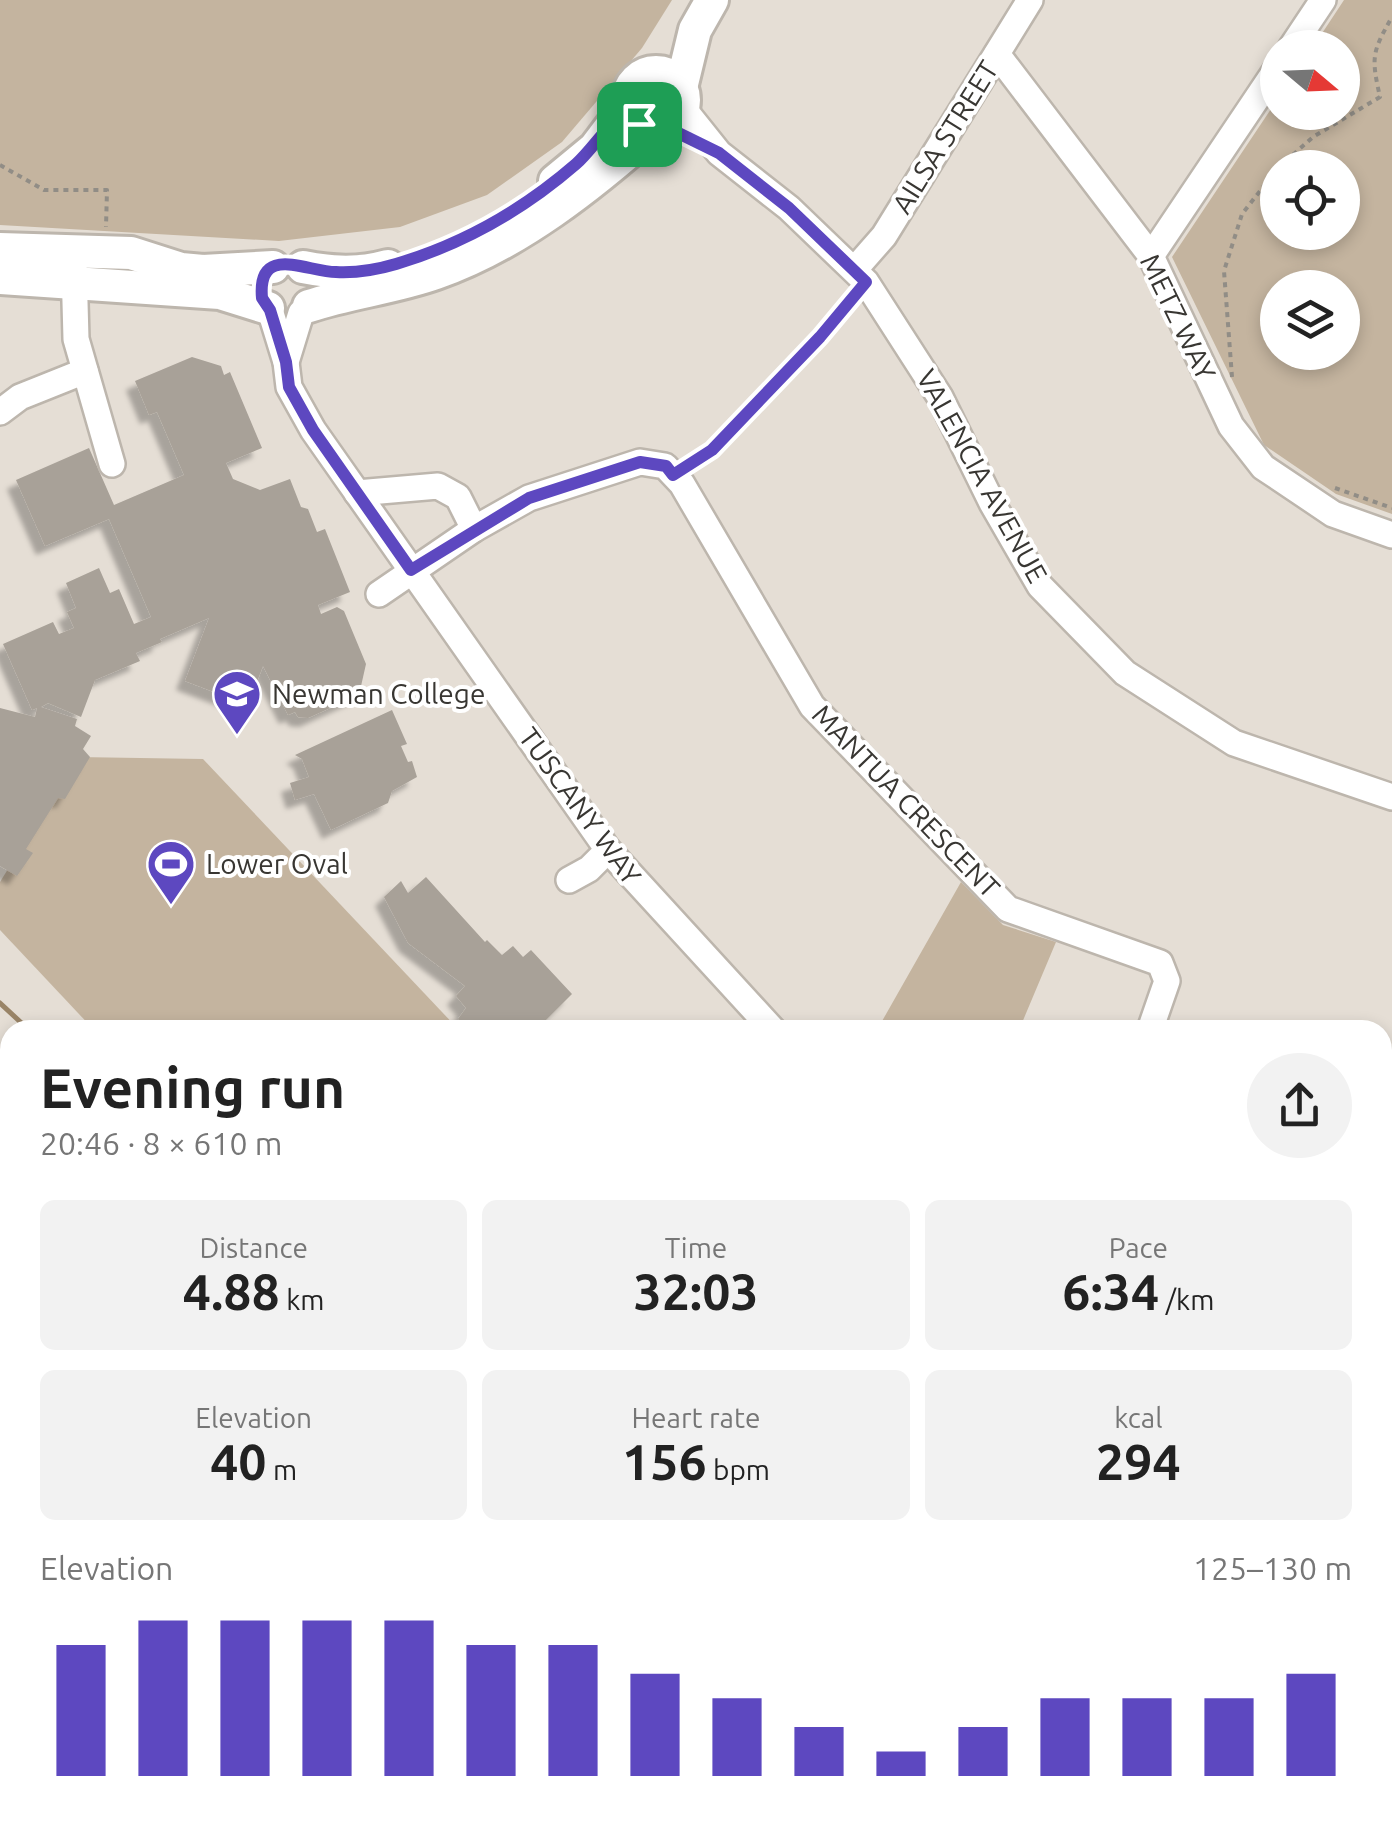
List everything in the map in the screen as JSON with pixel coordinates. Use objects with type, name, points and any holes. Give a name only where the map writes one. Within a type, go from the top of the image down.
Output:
[{"type":"main road","points":[[663,112],[628,94],[631,86],[652,72],[712,1]]},
{"type":"main road","points":[[0,250],[287,309],[398,285],[480,254],[570,196],[663,112],[695,30],[712,1]]},
{"type":"main road","points":[[652,72],[674,78],[663,112]]},
{"type":"main road","points":[[0,278],[74,267],[131,252],[181,269],[203,271],[288,267],[366,272],[467,238],[518,208],[595,148],[620,114],[663,112]]},
{"type":"main road","points":[[287,309],[315,290],[310,273],[288,267]]},
{"type":"main road","points":[[287,309],[262,298],[261,286],[288,267]]},
{"type":"street","name":"AILSA STREET","points":[[861,276],[1030,0]]},
{"type":"street","points":[[1303,30],[1323,0]]},
{"type":"street","name":"METZ WAY","points":[[997,54],[1150,256],[1231,426],[1262,467],[1333,514],[1392,535]]},
{"type":"street","points":[[1150,256],[1260,94]]},
{"type":"street","name":"VALENCIA AVENUE","points":[[663,112],[789,208],[861,276],[940,397],[992,504],[1040,586],[1126,674],[1234,743],[1392,797]]},
{"type":"street","points":[[74,267],[76,339],[112,464]]},
{"type":"street","name":"TUSCANY WAY","points":[[287,309],[289,387],[313,430],[608,850],[764,1020]]},
{"type":"street","points":[[0,412],[20,396],[85,370]]},
{"type":"street","points":[[379,594],[474,529],[529,498],[640,462],[666,466],[673,475]]},
{"type":"street","name":"MANTUA CRESCENT","points":[[673,475],[682,484],[812,706],[1008,909],[1160,963],[1167,981],[1153,1020]]},
{"type":"street","points":[[357,493],[438,486],[458,497],[474,529]]},
{"type":"street","points":[[569,880],[608,850]]},
{"type":"path","points":[[1298,150],[1380,97],[1374,48],[1392,17]]},
{"type":"path","points":[[0,165],[44,190],[107,190],[106,230]]},
{"type":"path","points":[[1232,380],[1224,271],[1242,214],[1260,191]]},
{"type":"path","points":[[673,475],[712,450],[820,337],[861,276]]},
{"type":"path","points":[[1320,482],[1392,508]]},
{"type":"shaded area","points":[[0,0],[672,0],[642,48],[562,142],[487,195],[400,227],[279,241],[0,225]]},
{"type":"shaded area","points":[[1344,0],[1392,0],[1392,514],[1336,494],[1264,445],[1172,257],[1260,125],[1260,130],[1360,130],[1360,30],[1324,30]]},
{"type":"shaded area","name":"Lower Oval","points":[[77,757],[203,759],[450,1020],[85,1020],[0,930],[0,882]]},
{"type":"shaded area","points":[[961,882],[1003,925],[1056,942],[1023,1020],[883,1020]]},
{"type":"building","points":[[192,357],[221,366],[224,375],[230,372],[262,448],[226,463],[233,479],[260,490],[290,479],[317,532],[325,529],[350,592],[318,605],[321,614],[337,607],[344,611],[366,664],[359,695],[308,718],[298,717],[295,712],[288,715],[263,666],[248,705],[185,681],[209,618],[160,639],[162,642],[136,653],[140,661],[95,680],[81,717],[48,703],[41,707],[77,719],[75,726],[91,736],[83,749],[90,757],[65,799],[58,798],[26,849],[33,853],[17,876],[0,866],[0,708],[35,717],[37,708],[32,710],[3,644],[53,622],[59,634],[74,628],[67,612],[76,608],[66,583],[99,568],[110,593],[119,589],[134,624],[151,617],[109,519],[45,546],[16,480],[89,448],[114,505],[184,475],[157,412],[149,415],[135,381]]},
{"type":"building","points":[[392,710],[407,744],[401,746],[417,777],[392,791],[388,803],[331,830],[314,794],[295,800],[290,783],[309,777],[302,759],[295,755]]},
{"type":"building","points":[[426,877],[485,942],[502,955],[513,946],[523,957],[531,950],[572,994],[546,1020],[459,1020],[466,1008],[456,996],[465,986],[408,943],[384,897],[401,881],[408,893]]},
{"type":"waterway","points":[[0,1003],[18,1020]]},
{"type":"place","name":"Newman College","points":[[237,736]]},
{"type":"place","name":"Lower Oval","points":[[171,906]]},
{"type":"route","points":[[629,110],[639,124],[655,129],[666,127],[719,153],[789,208],[866,282],[820,337],[712,450],[673,475],[666,466],[640,462],[529,498],[411,570],[313,430],[289,387],[286,362],[270,310],[262,298],[265,275],[273,267],[288,262],[330,272],[366,272],[467,238],[561,177],[595,148],[620,114],[629,110]]}]
